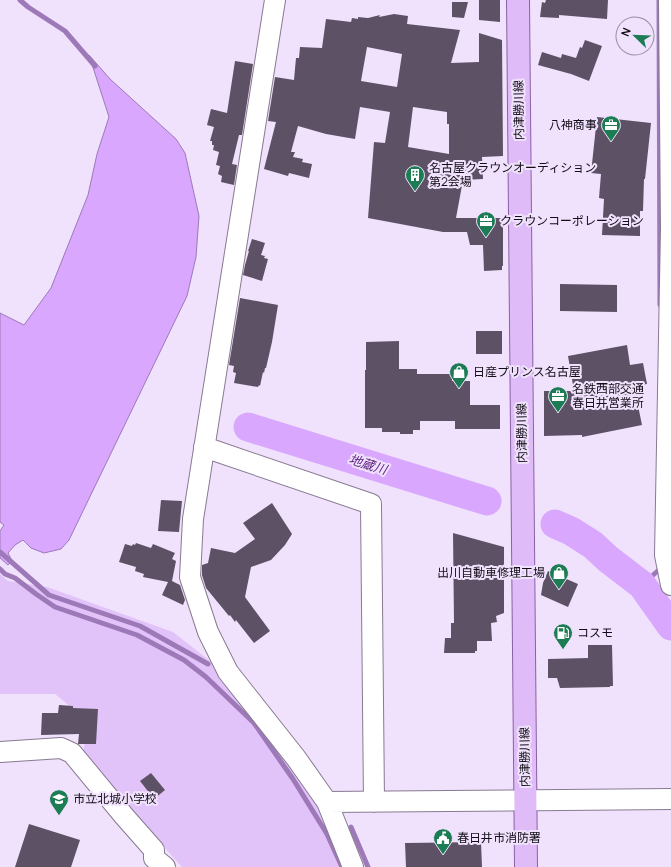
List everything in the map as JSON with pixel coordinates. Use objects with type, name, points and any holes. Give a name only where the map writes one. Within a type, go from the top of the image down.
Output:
[{"type":"main road","name":"内津勝川線","points":[[518,0],[526,867]]},
{"type":"street","points":[[275,0],[193,519],[190,577],[208,632],[228,672],[296,758],[327,802],[353,867]]},
{"type":"street","points":[[669,0],[671,228],[664,554],[671,585]]},
{"type":"street","points":[[204,447],[371,504],[374,802]]},
{"type":"street","points":[[0,752],[61,748],[72,753],[154,850],[154,858],[165,867]]},
{"type":"street","points":[[327,802],[671,799]]},
{"type":"shaded area","points":[[89,55],[110,79],[176,139],[185,153],[199,216],[196,257],[187,296],[69,540],[61,549],[44,553],[31,548],[23,540],[15,545],[8,553],[12,561],[8,565],[0,558],[0,531],[4,525],[0,522],[0,313],[24,325],[51,288],[88,195],[97,154],[109,117]]},
{"type":"shaded area","points":[[0,574],[8,581],[47,587],[173,632],[219,668],[299,774],[331,832],[347,867],[182,867],[82,757],[89,722],[55,694],[0,694]]},
{"type":"building","points":[[479,0],[500,0],[500,22],[479,20]]},
{"type":"building","points":[[546,0],[608,0],[607,19],[559,15],[559,18],[540,17],[542,2],[545,3]]},
{"type":"building","points":[[452,2],[468,2],[464,18],[452,17]]},
{"type":"building","points":[[394,14],[408,16],[407,24],[460,30],[451,63],[479,62],[479,33],[502,40],[503,156],[482,157],[483,179],[463,180],[456,218],[503,218],[502,270],[484,271],[483,245],[470,245],[467,232],[443,232],[368,218],[374,142],[385,143],[390,112],[360,107],[355,139],[326,134],[298,126],[291,152],[295,152],[293,157],[303,159],[302,162],[312,164],[309,178],[289,173],[288,176],[264,169],[276,122],[268,121],[275,77],[294,80],[296,58],[299,58],[300,47],[322,48],[326,19],[351,22],[352,18],[368,18],[380,15],[379,17]],"holes":[[[367,47],[402,54],[397,87],[361,81]],[[413,107],[447,112],[447,124],[449,124],[449,154],[408,147]]]},
{"type":"building","points":[[585,40],[602,46],[589,81],[571,74],[538,65],[542,52],[561,58],[562,54],[576,58],[580,47],[582,48]]},
{"type":"building","points":[[235,61],[253,64],[242,135],[239,135],[232,164],[237,165],[234,185],[221,182],[222,176],[218,174],[220,166],[216,165],[219,152],[213,150],[214,145],[212,145],[212,141],[210,141],[214,127],[207,125],[211,109],[227,113]]},
{"type":"building","points":[[597,117],[651,123],[644,179],[643,211],[640,211],[640,236],[602,235],[604,199],[599,198],[601,174],[591,173]]},
{"type":"building","points":[[252,239],[265,243],[261,255],[268,259],[262,281],[243,275]]},
{"type":"building","points":[[560,284],[617,285],[617,312],[560,311]]},
{"type":"building","points":[[240,298],[278,305],[266,368],[264,373],[263,372],[260,386],[259,385],[258,387],[234,383],[236,373],[233,372],[234,366],[229,365]]},
{"type":"building","points":[[476,331],[502,331],[502,354],[476,354]]},
{"type":"building","points":[[399,341],[399,369],[417,369],[417,374],[452,374],[452,381],[470,381],[470,405],[500,405],[500,429],[455,429],[455,421],[420,421],[420,430],[413,430],[413,434],[382,432],[382,428],[365,428],[366,342]]},
{"type":"building","points":[[627,345],[630,365],[643,363],[647,384],[634,386],[642,425],[582,437],[582,435],[544,436],[544,391],[574,391],[568,356]]},
{"type":"building","points":[[161,500],[182,501],[179,532],[158,531]]},
{"type":"building","points":[[272,503],[292,534],[285,545],[271,560],[251,567],[245,597],[270,631],[254,643],[236,620],[235,622],[230,615],[229,616],[206,588],[202,575],[202,565],[208,563],[211,548],[235,553],[255,539],[243,523]]},
{"type":"building","points":[[453,533],[504,547],[504,613],[496,616],[497,622],[491,623],[492,641],[477,641],[477,651],[475,651],[475,653],[444,653],[445,638],[451,638],[451,623],[454,623]]},
{"type":"building","points":[[136,543],[151,548],[153,544],[175,553],[172,559],[176,561],[172,581],[180,585],[185,600],[183,605],[162,595],[168,582],[143,577],[144,574],[135,571],[136,567],[119,562],[125,544],[132,546]]},
{"type":"building","name":"出川自動車修理工場","points":[[548,571],[578,584],[568,607],[541,595],[543,583]]},
{"type":"building","points":[[588,645],[612,645],[613,686],[560,688],[557,678],[548,678],[548,659],[588,658]]},
{"type":"building","points":[[59,705],[73,706],[73,708],[98,709],[96,744],[78,744],[79,734],[41,735],[42,713],[58,713]]},
{"type":"building","points":[[151,773],[165,790],[154,799],[140,781]]},
{"type":"building","points":[[29,824],[80,840],[71,867],[15,867]]},
{"type":"building","name":"春日井市消防署","points":[[481,842],[482,867],[406,867],[405,843]]},
{"type":"waterway","points":[[20,0],[28,7],[65,31],[95,66]]},
{"type":"waterway","points":[[659,0],[660,305]]},
{"type":"waterway","name":"地蔵川","points":[[248,427],[487,501]]},
{"type":"waterway","name":"地蔵川","points":[[555,524],[571,531],[593,545],[608,559],[642,585],[671,626]]},
{"type":"waterway","points":[[0,552],[49,595],[140,626],[208,664]]},
{"type":"waterway","points":[[642,585],[661,567]]},
{"type":"waterway","points":[[0,569],[5,574],[15,578],[55,607],[137,635],[184,660],[206,677],[254,723],[293,779],[327,834],[342,867]]},
{"type":"waterway","points":[[351,827],[368,867]]},
{"type":"place","name":"八神商事","points":[[611,142]]},
{"type":"place","name":"名古屋クラウンオーディション 第2会場","points":[[415,192]]},
{"type":"place","name":"クラウンコーポレーション","points":[[486,238]]},
{"type":"place","name":"日産プリンス名古屋","points":[[459,389]]},
{"type":"place","name":"名鉄西部交通 春日井営業所","points":[[558,413]]},
{"type":"place","name":"出川自動車修理工場","points":[[559,590]]},
{"type":"place","name":"コスモ","points":[[563,650]]},
{"type":"place","name":"市立北城小学校","points":[[59,816]]},
{"type":"place","name":"春日井市消防署","points":[[443,855]]}]
